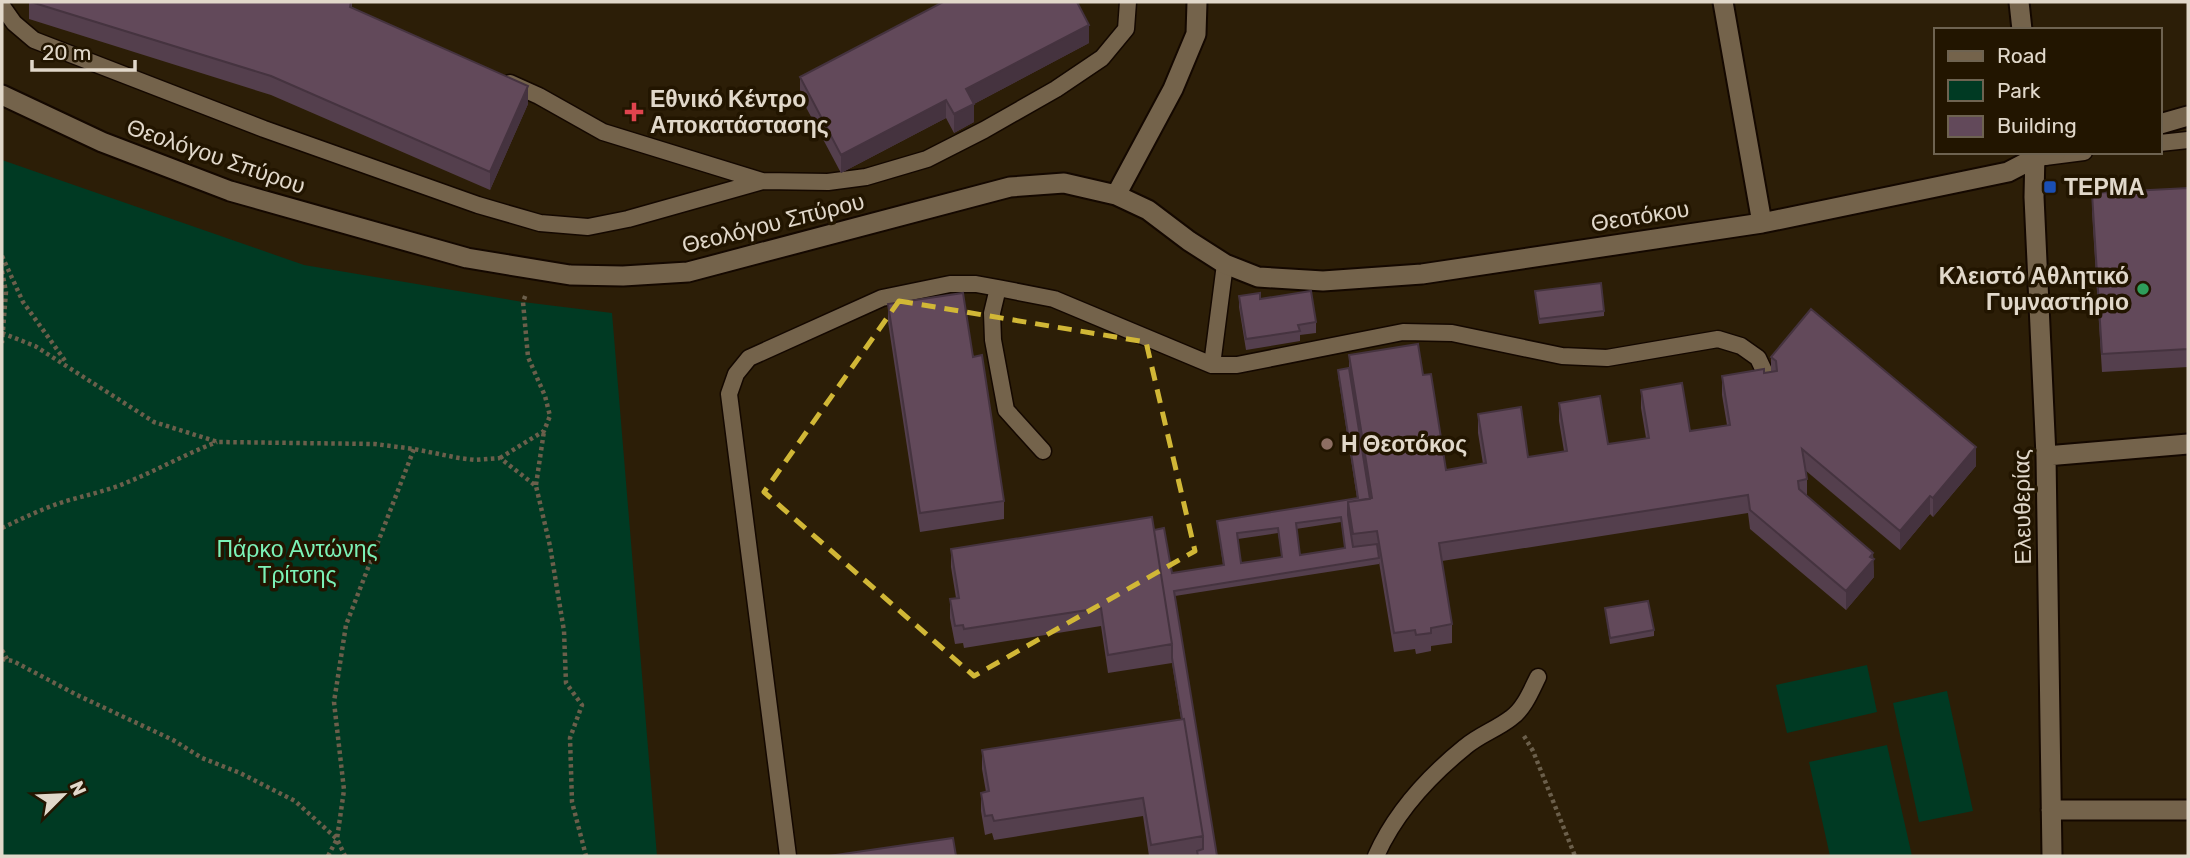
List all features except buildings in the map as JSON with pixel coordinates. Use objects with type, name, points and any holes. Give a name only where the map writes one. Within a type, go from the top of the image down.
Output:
[{"type":"street","points":[[1116,195],[1173,89],[1196,34],[1197,2]]},
{"type":"street","points":[[1723,2],[1762,223]]},
{"type":"street","points":[[2019,2],[2022,28]]},
{"type":"street","name":"Θεολόγου Σπύρου","points":[[2,96],[102,142],[230,191],[467,258],[537,271],[623,276],[688,272],[1010,187],[1064,183],[1116,195],[1148,211],[1225,264]]},
{"type":"street","points":[[2162,123],[2188,116]]},
{"type":"street","name":"Θεοτόκου","points":[[1225,264],[1258,276],[1322,281],[1422,274],[1762,223],[2008,172],[2035,155]]},
{"type":"street","name":"Ελευθερίας","points":[[2035,155],[2034,197],[2046,456],[2052,856]]},
{"type":"street","points":[[2046,456],[2188,444]]},
{"type":"street","points":[[2051,810],[2188,810]]},
{"type":"lane","points":[[490,73],[539,96],[603,132],[763,181],[828,182],[866,177],[927,159],[1044,96],[1102,58],[1126,29],[1128,2]]},
{"type":"lane","points":[[2,6],[14,23],[34,40],[264,129],[478,205],[540,223],[588,227],[628,219],[763,181]]},
{"type":"lane","points":[[2162,144],[2188,140]]},
{"type":"lane","points":[[1212,365],[1225,264]]},
{"type":"lane","points":[[788,856],[729,394],[736,374],[749,358],[882,298],[950,284],[998,288],[1054,299],[1212,365],[1237,365],[1403,332],[1452,333],[1562,356],[1607,358],[1718,339],[1741,346],[1758,358],[1765,373]]},
{"type":"lane","points":[[998,288],[992,313],[993,340],[1006,410],[1043,451]]},
{"type":"lane","points":[[1376,856],[1405,805],[1466,746],[1513,717],[1525,702],[1538,677]]},
{"type":"path","points":[[2,256],[23,302],[69,366]]},
{"type":"path","points":[[2,271],[6,292],[2,343]]},
{"type":"path","points":[[537,271],[523,302],[528,356],[545,396],[550,416],[544,431],[536,486],[550,545],[564,631],[566,683],[582,705],[570,738],[572,802],[586,856]]},
{"type":"path","points":[[3,334],[36,346],[154,422],[218,442],[375,444],[475,460],[500,458],[544,431]]},
{"type":"path","points":[[2,528],[32,514],[138,478],[218,442]]},
{"type":"path","points":[[328,856],[337,839],[344,790],[334,702],[346,625],[414,449]]},
{"type":"path","points":[[500,458],[536,486]]},
{"type":"path","points":[[2,650],[4,659],[128,718],[202,758],[240,773],[295,801],[337,839],[345,856]]},
{"type":"path","points":[[1513,717],[1533,751],[1575,856]]},
{"type":"highlighted area","points":[[899,301],[1146,342],[1195,551],[974,676],[764,492]]},
{"type":"green space","name":"Πάρκο Αντώνης Τρίτσης","points":[[2,160],[304,265],[523,302],[612,313],[657,856],[2,856]]},
{"type":"green space","points":[[1867,665],[1877,712],[1787,733],[1776,685]]},
{"type":"green space","points":[[1947,691],[1973,811],[1919,822],[1893,703]]},
{"type":"green space","points":[[1887,745],[1912,856],[1830,856],[1809,762]]},
{"type":"place","name":"Εθνικό Κέντρο Αποκατάστασης","points":[[634,112]]},
{"type":"place","name":"ΤΕΡΜΑ","points":[[2050,187]]},
{"type":"place","name":"Κλειστό Αθλητικό Γυμναστήριο","points":[[2143,289]]},
{"type":"place","name":"Η Θεοτόκος","points":[[1327,444]]}]
